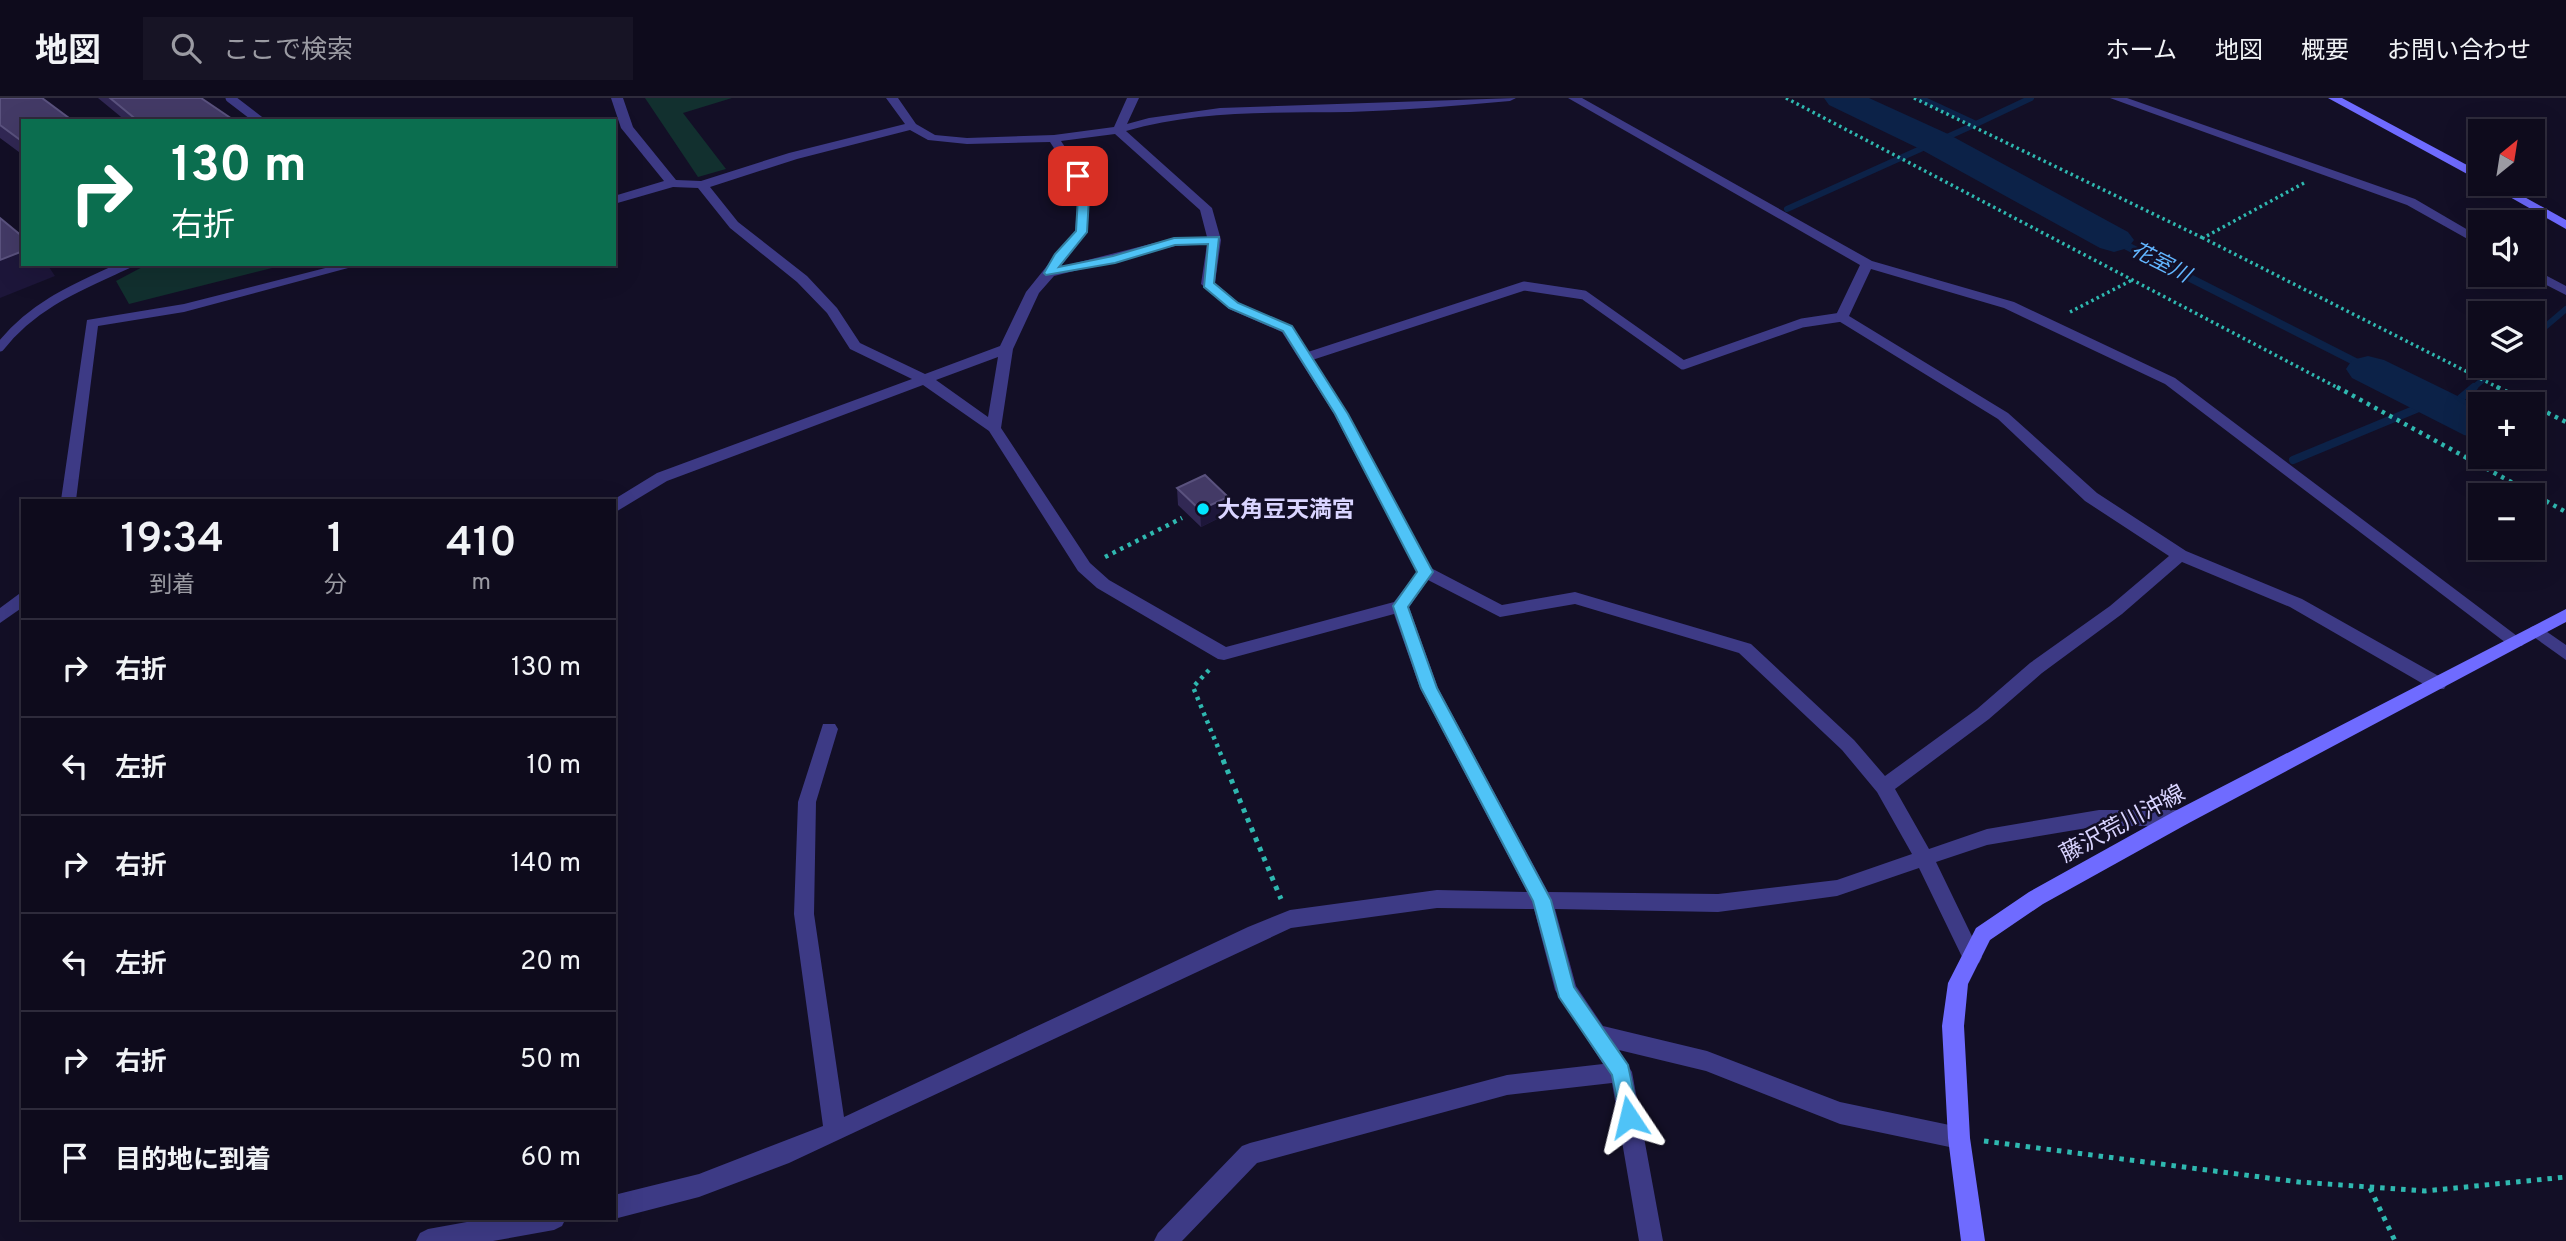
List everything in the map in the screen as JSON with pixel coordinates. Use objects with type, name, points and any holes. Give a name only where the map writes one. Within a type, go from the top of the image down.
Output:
[{"type":"main road","points":[[2334,98],[2468,171]]},
{"type":"main road","points":[[2514,196],[2566,225]]},
{"type":"main road","name":"藤沢荒川沖線","points":[[1973,1241],[1959,1138],[1954,1026],[1958,983],[1983,934],[2036,898],[2180,818],[2566,615]]},
{"type":"street","points":[[617,98],[626,128],[672,183]]},
{"type":"street","points":[[891,98],[912,126],[932,138],[967,141],[1054,138],[1118,130],[1149,121],[1220,111],[1304,107],[1404,107],[1510,98]]},
{"type":"street","points":[[1118,130],[1133,98]]},
{"type":"street","points":[[1574,98],[1867,264],[2009,305],[2170,381],[2516,642]]},
{"type":"street","points":[[2116,98],[2411,202],[2468,235]]},
{"type":"street","points":[[616,199],[672,183],[702,185],[793,156],[912,126]]},
{"type":"street","points":[[1118,130],[1206,208],[1213,220],[1215,240],[1208,284],[1234,306],[1287,328],[1341,414],[1418,563],[1426,572],[1500,611],[1575,598],[1745,648],[1848,745],[1884,787],[1924,858],[1972,957]]},
{"type":"street","points":[[993,428],[1006,349],[1033,292],[1081,232],[1084,197],[1078,176],[1054,138]]},
{"type":"street","points":[[702,185],[734,225],[802,279],[832,311],[855,346],[926,380],[993,428],[1084,567],[1103,584],[1224,653],[1400,606],[1426,572]]},
{"type":"street","points":[[1050,273],[1115,259],[1174,242],[1215,240]]},
{"type":"street","points":[[1867,264],[1842,317],[2003,416],[2091,497],[2180,555],[2296,603],[2438,684]]},
{"type":"street","points":[[68,499],[92,323],[184,308],[349,266]]},
{"type":"street","points":[[2545,279],[2566,291]]},
{"type":"street","points":[[616,506],[662,477],[1006,349]]},
{"type":"street","points":[[1884,787],[1983,714],[2036,668],[2116,610],[2180,555]]},
{"type":"street","points":[[0,617],[21,599]]},
{"type":"street","points":[[1400,606],[1429,688],[1542,900],[1566,990],[1621,1072],[1651,1241]]},
{"type":"street","points":[[2537,631],[2566,654]]},
{"type":"street","points":[[829,729],[807,802],[804,914],[835,1132]]},
{"type":"street","points":[[616,1207],[741,1174],[1290,919],[1437,899],[1718,903],[1837,888],[1987,836],[2099,818],[2180,818]]},
{"type":"street","points":[[1594,1034],[1707,1061],[1840,1113],[1959,1138]]},
{"type":"street","points":[[1166,1241],[1250,1154],[1507,1085],[1621,1072]]},
{"type":"street","points":[[428,1241],[462,1238],[545,1220]]},
{"type":"lane","points":[[230,98],[257,119]]},
{"type":"lane","points":[[0,347],[12,328],[28,313],[124,266]]},
{"type":"lane","points":[[1307,357],[1524,286],[1584,295],[1683,365],[1802,323],[1842,317]]},
{"type":"path","points":[[1786,98],[2383,411],[2566,512]]},
{"type":"path","points":[[1914,98],[2203,238],[2508,392]]},
{"type":"path","points":[[2203,238],[2327,171]]},
{"type":"path","points":[[2047,323],[2134,279]]},
{"type":"path","points":[[2545,411],[2566,422]]},
{"type":"path","points":[[1084,567],[1182,518]]},
{"type":"path","points":[[1224,653],[1193,687],[1290,919]]},
{"type":"path","points":[[1959,1138],[2300,1182],[2425,1191],[2566,1177]]},
{"type":"path","points":[[2370,1187],[2395,1241]]},
{"type":"green space","points":[[645,98],[732,98],[683,113],[726,169],[698,177]]},
{"type":"green space","points":[[144,266],[280,266],[129,304],[116,281]]},
{"type":"water","points":[[2053,204],[2437,399],[2434,406],[2043,208]]},
{"type":"building","points":[[0,98],[42,98],[70,119],[21,119],[21,141],[0,125]]},
{"type":"building","points":[[110,98],[201,98],[232,119],[136,119]]},
{"type":"building","points":[[0,218],[21,235],[21,252],[0,260]]},
{"type":"building","points":[[1205,475],[1228,497],[1200,510],[1177,488]]},
{"type":"waterway","name":"花室川","points":[[1841,98],[1935,142],[2114,240]]},
{"type":"waterway","points":[[1920,98],[1976,124]]},
{"type":"waterway","points":[[1976,124],[2031,98]]},
{"type":"waterway","points":[[1787,209],[1976,124]]},
{"type":"waterway","points":[[2545,327],[2566,309]]},
{"type":"waterway","name":"花室川","points":[[2368,369],[2468,419]]},
{"type":"waterway","points":[[2472,389],[2485,378]]},
{"type":"waterway","points":[[2448,409],[2474,387]]},
{"type":"waterway","points":[[2293,460],[2433,402]]},
{"type":"place","name":"大角豆天満宮","points":[[1203,509]]},
{"type":"route","points":[[1078,176],[1084,197],[1081,232],[1059,257],[1050,273],[1115,259],[1174,242],[1215,240],[1208,284],[1234,306],[1287,328],[1341,414],[1418,563],[1426,572],[1400,606],[1429,688],[1542,900],[1566,990],[1621,1072],[1629,1117]]}]
